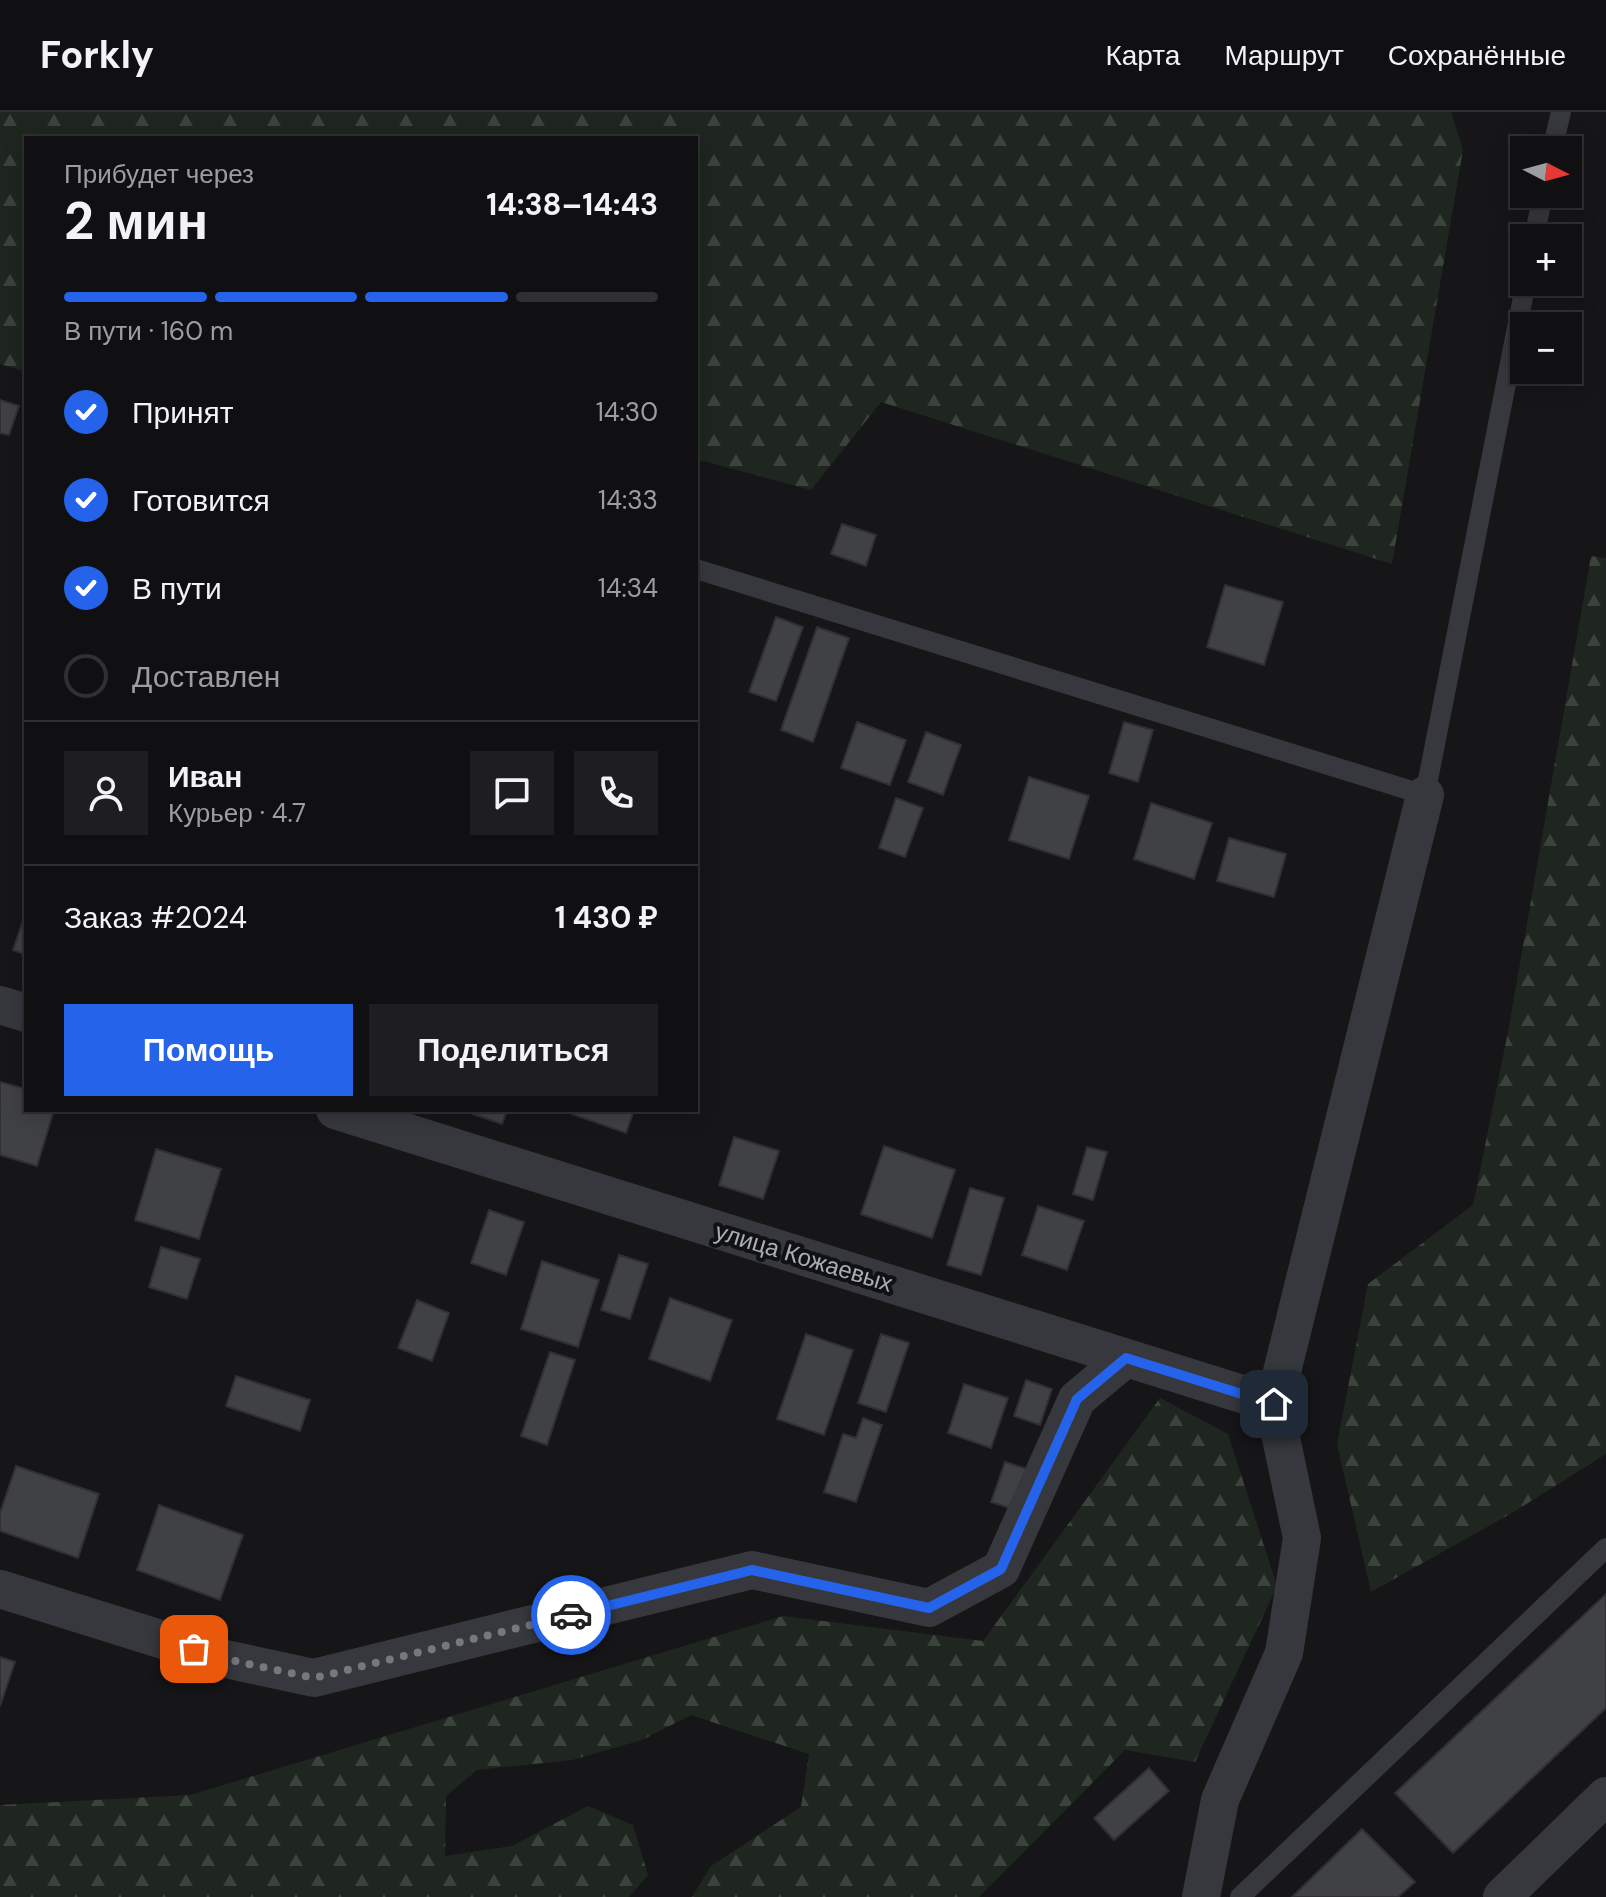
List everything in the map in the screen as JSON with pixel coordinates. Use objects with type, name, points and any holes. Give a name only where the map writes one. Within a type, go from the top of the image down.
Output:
[{"type":"street","points":[[1201,1897],[1220,1800],[1284,1653],[1302,1538],[1274,1404],[1425,795]]},
{"type":"street","points":[[0,1005],[24,1012]]},
{"type":"street","name":"улица Кожаевых","points":[[341,1112],[1274,1404]]},
{"type":"street","points":[[0,1589],[221,1658],[314,1678],[752,1570],[929,1608],[1001,1569],[1077,1399],[1126,1358]]},
{"type":"street","points":[[1502,1897],[1606,1796]]},
{"type":"lane","points":[[1555,136],[1561,112]]},
{"type":"lane","points":[[698,570],[1425,795],[1523,296]]},
{"type":"lane","points":[[1240,1897],[1606,1548]]},
{"type":"green space","points":[[0,112],[1451,112],[1463,150],[1392,564],[881,402],[811,490],[698,460],[698,136],[24,136],[24,371],[0,364]]},
{"type":"green space","points":[[1591,556],[1606,558],[1606,1454],[1512,1513],[1371,1592],[1337,1444],[1368,1284],[1473,1205],[1508,1032]]},
{"type":"green space","points":[[1160,1398],[1228,1434],[1277,1586],[1195,1762],[1125,1750],[979,1897],[692,1897],[711,1866],[801,1807],[809,1754],[691,1715],[642,1740],[572,1760],[477,1770],[446,1796],[445,1856],[512,1846],[588,1806],[633,1825],[648,1875],[629,1897],[0,1897],[0,1805],[190,1795],[783,1616],[983,1641]]},
{"type":"building","points":[[0,400],[19,406],[9,435],[0,433]]},
{"type":"building","points":[[842,524],[876,535],[866,566],[831,554]]},
{"type":"building","points":[[1225,585],[1283,602],[1264,665],[1207,647]]},
{"type":"building","points":[[776,617],[803,627],[776,701],[749,692]]},
{"type":"building","points":[[817,627],[849,638],[813,742],[781,730]]},
{"type":"building","points":[[857,722],[906,740],[890,785],[841,768]]},
{"type":"building","points":[[1124,722],[1153,730],[1138,782],[1109,773]]},
{"type":"building","points":[[926,732],[961,745],[943,795],[908,782]]},
{"type":"building","points":[[1029,777],[1089,796],[1069,859],[1009,840]]},
{"type":"building","points":[[896,798],[923,808],[905,857],[879,848]]},
{"type":"building","points":[[1151,803],[1212,823],[1194,879],[1134,859]]},
{"type":"building","points":[[1229,838],[1286,854],[1274,897],[1217,881]]},
{"type":"building","points":[[24,918],[24,954],[13,950]]},
{"type":"building","points":[[0,1082],[24,1088],[24,1112],[53,1112],[37,1166],[0,1155]]},
{"type":"building","points":[[474,1112],[506,1112],[502,1124]]},
{"type":"building","points":[[572,1112],[633,1112],[626,1133]]},
{"type":"building","points":[[734,1137],[779,1151],[763,1199],[719,1185]]},
{"type":"building","points":[[884,1146],[955,1170],[932,1238],[861,1214]]},
{"type":"building","points":[[1087,1147],[1107,1152],[1093,1200],[1073,1194]]},
{"type":"building","points":[[156,1149],[221,1169],[199,1239],[135,1220]]},
{"type":"building","points":[[970,1188],[1004,1198],[981,1275],[947,1265]]},
{"type":"building","points":[[1038,1206],[1084,1221],[1067,1270],[1022,1255]]},
{"type":"building","points":[[489,1210],[524,1222],[506,1275],[471,1263]]},
{"type":"building","points":[[161,1247],[200,1259],[187,1299],[149,1287]]},
{"type":"building","points":[[619,1255],[648,1264],[630,1319],[601,1310]]},
{"type":"building","points":[[542,1261],[599,1280],[578,1347],[521,1329]]},
{"type":"building","points":[[670,1298],[732,1320],[710,1381],[649,1359]]},
{"type":"building","points":[[417,1300],[449,1313],[432,1361],[398,1348]]},
{"type":"building","points":[[806,1334],[853,1350],[824,1435],[777,1419]]},
{"type":"building","points":[[881,1334],[909,1343],[886,1412],[858,1403]]},
{"type":"building","points":[[550,1352],[575,1360],[547,1445],[521,1436]]},
{"type":"building","points":[[236,1376],[310,1400],[300,1431],[226,1406]]},
{"type":"building","points":[[1026,1380],[1052,1389],[1040,1425],[1014,1416]]},
{"type":"building","points":[[964,1384],[1008,1398],[991,1448],[948,1433]]},
{"type":"building","points":[[863,1418],[882,1425],[856,1502],[824,1492],[843,1434],[856,1438]]},
{"type":"building","points":[[1005,1462],[1027,1469],[1013,1509],[991,1502]]},
{"type":"building","points":[[16,1466],[99,1494],[78,1558],[0,1531],[0,1513]]},
{"type":"building","points":[[159,1505],[243,1535],[220,1600],[137,1570]]},
{"type":"building","points":[[1606,1594],[1606,1708],[1453,1853],[1395,1793]]},
{"type":"building","points":[[0,1657],[15,1662],[0,1706]]},
{"type":"building","points":[[1149,1768],[1169,1791],[1114,1840],[1094,1818]]},
{"type":"building","points":[[1362,1829],[1415,1882],[1398,1897],[1292,1897]]},
{"type":"way so far","points":[[194,1649],[221,1658],[314,1678],[571,1615]]},
{"type":"route","points":[[571,1615],[752,1570],[929,1608],[1001,1569],[1077,1399],[1126,1358],[1274,1404]]}]
